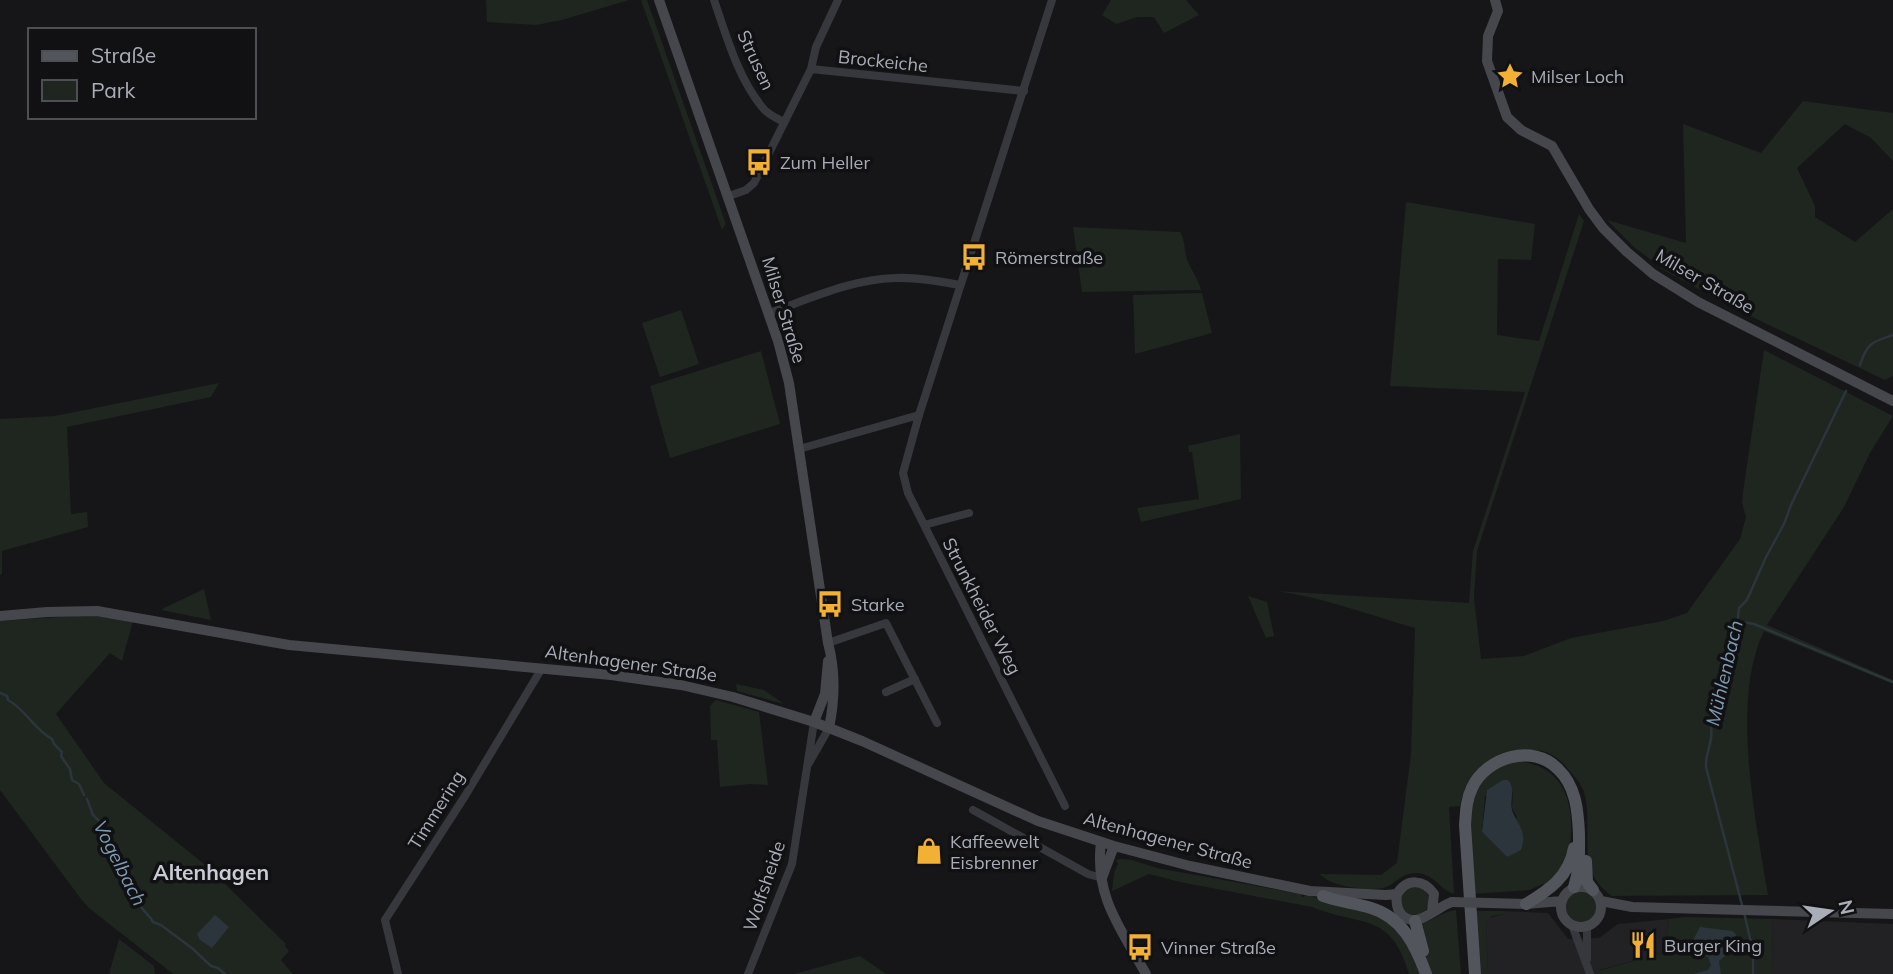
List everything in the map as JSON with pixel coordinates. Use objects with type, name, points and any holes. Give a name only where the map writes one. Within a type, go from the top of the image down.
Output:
[{"type":"main road","name":"Milser Straße","points":[[659,0],[769,313],[789,383],[828,643],[834,666],[835,689],[830,729]]},
{"type":"main road","name":"Milser Straße","points":[[1495,0],[1498,11],[1488,36],[1487,61],[1507,117],[1521,130],[1552,146],[1589,209],[1626,252],[1653,274],[1698,302],[1893,401]]},
{"type":"main road","name":"Altenhagener Straße","points":[[0,616],[97,611],[289,645],[611,675],[681,685],[733,697],[814,722],[1038,821],[1114,846],[1316,894],[1397,900]]},
{"type":"main road","name":"Milser Straße","points":[[814,722],[825,694],[828,643]]},
{"type":"main road","points":[[1531,749],[1558,761],[1577,783],[1586,815],[1587,882],[1597,896],[1600,915]]},
{"type":"main road","points":[[1475,974],[1466,806],[1472,788],[1481,774],[1497,762],[1513,756],[1529,755],[1544,759],[1557,767],[1567,779],[1574,795],[1578,820],[1579,874],[1574,887],[1566,893],[1562,906],[1572,925],[1587,926],[1600,915],[1632,907],[1893,914]]},
{"type":"main road","points":[[1526,904],[1547,891],[1565,874],[1574,853],[1578,820]]},
{"type":"main road","points":[[1101,842],[1099,858],[1102,888],[1108,906],[1146,974]]},
{"type":"main road","points":[[1102,878],[1114,846]]},
{"type":"main road","points":[[1434,894],[1434,904],[1428,916],[1415,921],[1402,916],[1397,900],[1405,885],[1418,882],[1426,885],[1434,894],[1452,902],[1562,906]]},
{"type":"main road","points":[[1574,887],[1587,887],[1597,896],[1632,907]]},
{"type":"main road","points":[[1316,894],[1375,909],[1390,917],[1412,941],[1426,974]]},
{"type":"main road","points":[[1432,911],[1452,902]]},
{"type":"main road","points":[[1415,921],[1426,974]]},
{"type":"street","name":"Strusen","points":[[714,0],[755,97],[763,108],[784,122]]},
{"type":"street","points":[[811,69],[816,47],[838,0]]},
{"type":"street","points":[[799,449],[919,415],[1052,0]]},
{"type":"street","name":"Brockeiche","points":[[729,196],[746,190],[754,183],[811,69],[1024,92]]},
{"type":"street","points":[[769,313],[845,287],[878,280],[912,278],[960,285]]},
{"type":"street","name":"Strunkheider Weg","points":[[919,415],[903,482],[1065,806]]},
{"type":"street","points":[[924,525],[969,513]]},
{"type":"street","points":[[828,643],[886,623],[937,723]]},
{"type":"street","name":"Timmering","points":[[398,974],[384,927],[385,920],[465,796],[542,668]]},
{"type":"street","points":[[886,692],[915,679]]},
{"type":"street","name":"Wolfsheide","points":[[748,974],[792,864],[814,722]]},
{"type":"street","name":"Wolfsheide","points":[[808,765],[830,729]]},
{"type":"street","points":[[972,810],[1088,874],[1102,878]]},
{"type":"street","points":[[1572,925],[1589,970]]},
{"type":"street","points":[[1587,926],[1589,970]]},
{"type":"shaded area","points":[[1503,780],[1508,780],[1511,784],[1512,809],[1523,839],[1521,850],[1507,857],[1482,832],[1487,790]]},
{"type":"shaded area","points":[[1504,911],[1548,913],[1568,939],[1599,938],[1618,924],[1669,919],[1665,952],[1599,970],[1599,974],[1488,974],[1486,923],[1489,918],[1504,914]]},
{"type":"shaded area","points":[[215,915],[229,927],[212,948],[200,940],[197,934]]},
{"type":"shaded area","points":[[1772,919],[1893,924],[1893,974],[1773,974]]},
{"type":"shaded area","points":[[1700,927],[1732,931],[1736,934],[1731,949],[1719,961],[1721,974],[1693,974],[1708,970],[1711,965],[1708,957],[1691,951]]},
{"type":"green space","points":[[486,0],[629,0],[536,25],[487,22]]},
{"type":"green space","points":[[641,0],[647,0],[726,224],[722,230]]},
{"type":"green space","points":[[1111,0],[1186,0],[1199,15],[1164,33],[1154,17],[1137,17],[1116,24],[1102,15]]},
{"type":"green space","points":[[1803,101],[1893,113],[1893,161],[1871,138],[1845,124],[1797,168],[1815,206],[1815,217],[1855,242],[1893,209],[1893,376],[1885,380],[1748,315],[1667,272],[1634,247],[1607,220],[1686,243],[1683,124],[1761,153]]},
{"type":"green space","points":[[1406,202],[1535,224],[1531,260],[1498,259],[1497,335],[1539,341],[1579,214],[1584,221],[1477,551],[1474,597],[1481,659],[1524,656],[1571,638],[1663,621],[1687,613],[1740,539],[1746,517],[1742,503],[1743,492],[1764,350],[1893,416],[1870,453],[1844,507],[1767,625],[1893,680],[1893,684],[1764,631],[1754,659],[1747,726],[1749,762],[1768,895],[1612,896],[1598,883],[1590,867],[1586,801],[1581,786],[1556,757],[1534,750],[1517,752],[1483,765],[1468,784],[1460,806],[1449,807],[1454,894],[1428,876],[1417,873],[1411,873],[1383,888],[1368,889],[1340,885],[1320,874],[1381,875],[1397,863],[1411,754],[1415,628],[1329,602],[1276,591],[1469,603],[1473,551],[1525,392],[1390,386]]},
{"type":"green space","points":[[1073,227],[1180,232],[1187,260],[1201,290],[1082,292]]},
{"type":"green space","points":[[1202,293],[1212,333],[1135,354],[1133,295]]},
{"type":"green space","points":[[681,310],[699,364],[660,377],[642,323]]},
{"type":"green space","points":[[761,351],[780,424],[670,458],[650,386]]},
{"type":"green space","points":[[219,383],[211,397],[67,427],[71,514],[87,512],[88,527],[2,551],[0,575],[0,419],[55,416]]},
{"type":"green space","points":[[1240,434],[1241,499],[1141,522],[1137,508],[1199,499],[1192,452],[1189,452],[1188,446]]},
{"type":"green space","points":[[204,589],[211,620],[161,610],[164,608]]},
{"type":"green space","points":[[1248,596],[1267,602],[1274,636],[1266,638]]},
{"type":"green space","points":[[89,615],[133,621],[122,661],[110,653],[56,714],[104,783],[209,868],[286,944],[289,951],[281,960],[293,974],[173,974],[89,908],[0,790],[0,621]]},
{"type":"green space","points":[[736,684],[764,690],[784,704],[737,691]]},
{"type":"green space","points":[[716,700],[759,712],[768,785],[720,787],[717,740],[711,740],[710,706]]},
{"type":"green space","points":[[1517,761],[1531,764],[1553,776],[1566,795],[1571,820],[1569,855],[1562,869],[1545,886],[1543,884],[1529,890],[1472,894],[1467,833],[1471,798],[1491,770]],"holes":[[[1513,792],[1512,808],[1517,817],[1507,857],[1482,832],[1485,796]]]},
{"type":"green space","points":[[1116,860],[1301,894],[1302,897],[1307,895],[1376,913],[1404,933],[1421,974],[1409,974],[1402,954],[1383,930],[1372,924],[1312,907],[1149,874],[1112,891],[1118,864]]},
{"type":"green space","points":[[1415,887],[1425,891],[1429,901],[1425,911],[1415,915],[1405,911],[1401,901],[1405,891]]},
{"type":"green space","points":[[1581,892],[1592,896],[1596,907],[1592,918],[1581,922],[1570,918],[1566,907],[1570,896]]},
{"type":"green space","points":[[1456,910],[1461,974],[1430,974],[1419,924]]},
{"type":"green space","points":[[1473,911],[1504,911],[1504,914],[1492,916],[1486,923],[1488,974],[1477,974]]},
{"type":"green space","points":[[1669,919],[1772,919],[1773,974],[1599,974],[1598,971],[1665,952]]},
{"type":"green space","points":[[119,939],[154,966],[155,974],[109,974]]},
{"type":"green space","points":[[860,956],[886,974],[794,974]]},
{"type":"waterway","name":"Mühlenbach","points":[[1860,365],[1871,344],[1893,335]]},
{"type":"waterway","name":"Mühlenbach","points":[[1742,905],[1706,767],[1711,727],[1736,634],[1739,608],[1747,600],[1846,391]]},
{"type":"waterway","points":[[1737,621],[1754,624],[1893,682]]},
{"type":"waterway","name":"Vogelbach","points":[[0,693],[7,696],[8,700],[52,739],[62,752],[61,756],[70,769],[72,780],[79,784],[84,795]]},
{"type":"waterway","name":"Vogelbach","points":[[87,799],[143,910],[153,922],[161,925],[211,966],[225,974]]},
{"type":"waterway","name":"Mühlenbach","points":[[1744,912],[1753,952],[1753,974]]},
{"type":"place","name":"Milser Loch","points":[[1510,76]]},
{"type":"place","name":"Zum Heller","points":[[759,162]]},
{"type":"place","name":"Römerstraße","points":[[974,257]]},
{"type":"place","name":"Starke","points":[[830,604]]},
{"type":"place","name":"Kaffeewelt Eisbrenner","points":[[929,851]]},
{"type":"place","name":"Burger King","points":[[1643,945]]},
{"type":"place","name":"Vinner Straße","points":[[1140,947]]},
{"type":"district","name":"Altenhagen","points":[[211,872]]}]
